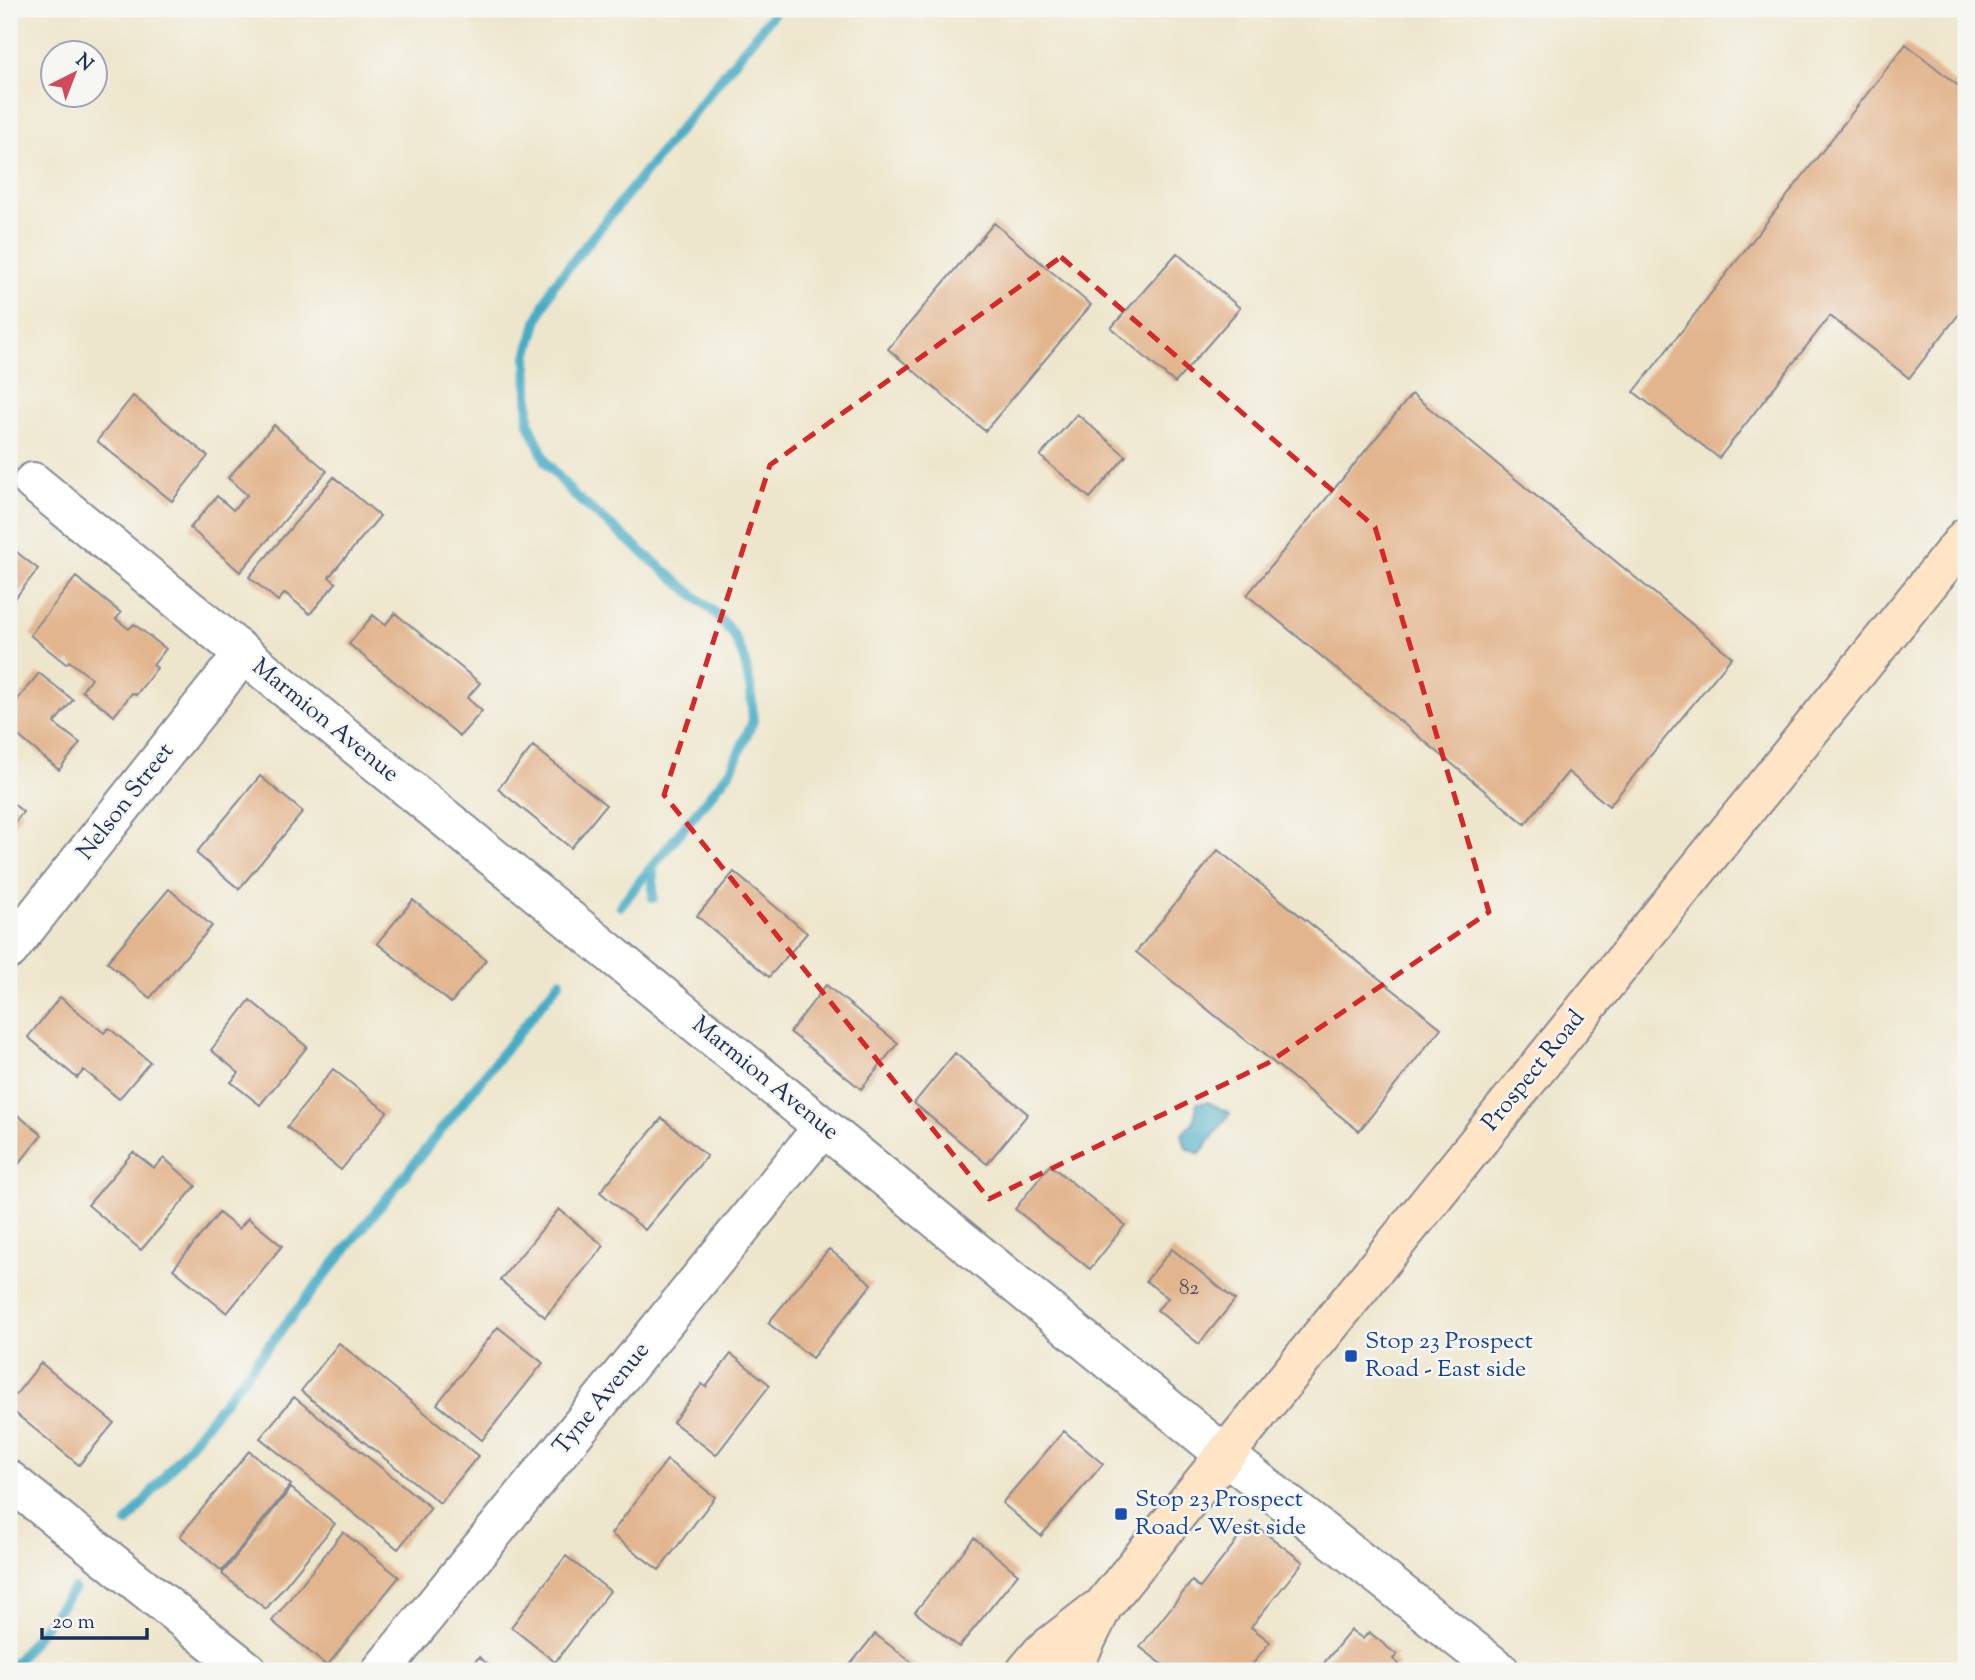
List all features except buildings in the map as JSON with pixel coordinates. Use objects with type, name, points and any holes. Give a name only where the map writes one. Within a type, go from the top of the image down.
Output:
[{"type":"main road","name":"Prospect Road","points":[[1071,1671],[1103,1606],[1966,537]]},
{"type":"main road","name":"Prospect Road","points":[[1026,1671],[1042,1651],[1103,1606]]},
{"type":"street","name":"Marmion Avenue","points":[[33,482],[1224,1454],[1500,1671]]},
{"type":"street","name":"Nelson Street","points":[[9,950],[243,654]]},
{"type":"street","name":"Tyne Avenue","points":[[381,1671],[823,1127]]},
{"type":"street","points":[[9,1480],[248,1671]]},
{"type":"highlighted area","points":[[1061,257],[1375,527],[1489,912],[1268,1063],[989,1199],[664,795],[770,465]]},
{"type":"water","points":[[1208,1102],[1230,1113],[1200,1154],[1186,1148],[1182,1134],[1194,1121],[1197,1103]]},
{"type":"waterway","points":[[620,906],[731,770],[753,721],[751,691],[744,658],[733,634],[715,613],[574,495],[546,462],[529,423],[527,356],[538,319],[553,286],[777,9]]},
{"type":"waterway","points":[[653,865],[653,898]]},
{"type":"waterway","points":[[127,1523],[560,981]]},
{"type":"waterway","points":[[9,1671],[74,1589]]},
{"type":"place","name":"Stop 23 Prospect Road - East side","points":[[1351,1356]]},
{"type":"place","name":"Stop 23 Prospect Road - West side","points":[[1121,1514]]}]
